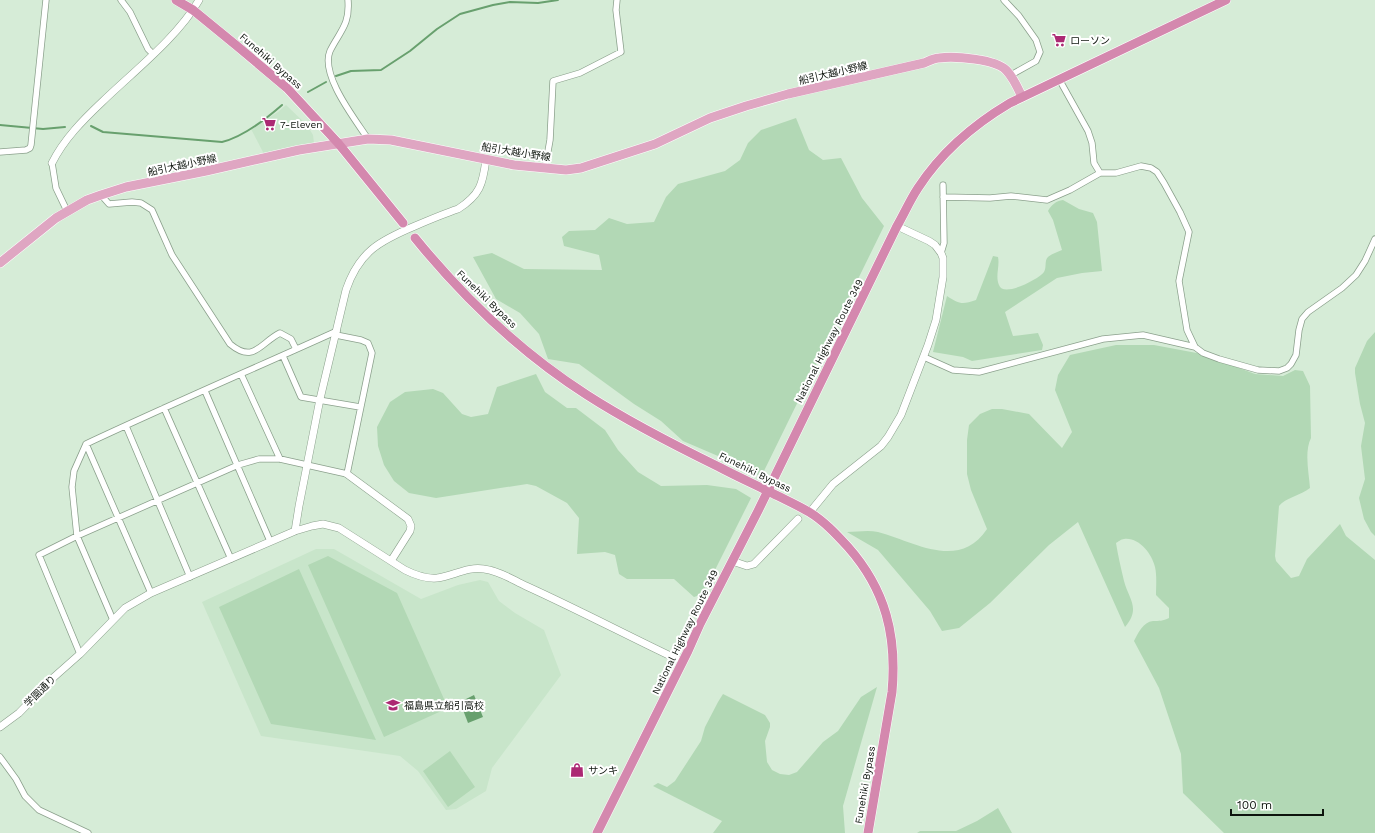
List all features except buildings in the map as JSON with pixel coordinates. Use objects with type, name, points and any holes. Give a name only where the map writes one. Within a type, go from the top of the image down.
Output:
[{"type":"highway","name":"Funehiki Bypass","points":[[176,0],[193,10],[286,88],[338,143],[403,223]]},
{"type":"highway","name":"National Highway Route 349","points":[[597,833],[768,491],[898,226],[917,189],[939,159],[951,146],[986,117],[1022,96],[1059,80],[1226,0]]},
{"type":"highway","name":"Funehiki Bypass","points":[[415,238],[458,288],[490,319],[538,360],[586,394],[629,421],[677,447],[810,512],[835,532],[857,557],[872,580],[882,602],[889,624],[893,646],[894,669],[892,692],[868,833]]},
{"type":"main road","name":"船引大越小野線","points":[[0,263],[67,211],[87,200],[101,195],[126,187],[206,171],[292,151],[338,143],[368,139],[398,141],[514,165],[566,170],[582,168],[655,144],[710,118],[730,111],[788,94],[901,69],[938,58],[955,58],[992,62],[1000,65],[1006,69],[1022,96]]},
{"type":"street","points":[[0,152],[26,150],[30,148],[31,145],[46,0]]},
{"type":"street","points":[[121,0],[130,12],[148,49],[153,54]]},
{"type":"street","points":[[67,211],[56,188],[52,163],[57,153],[78,125],[153,54],[182,24],[199,0]]},
{"type":"street","points":[[348,0],[347,21],[328,56],[328,68],[330,78],[368,139]]},
{"type":"street","points":[[545,168],[550,140],[553,80],[580,73],[621,52],[616,10],[617,0]]},
{"type":"street","points":[[1004,0],[1019,16],[1036,40],[1040,52],[1036,61],[1010,75]]},
{"type":"street","points":[[1059,80],[1088,131],[1092,143],[1094,163],[1100,173]]},
{"type":"street","points":[[295,531],[320,399],[348,285],[356,267],[364,257],[384,240],[458,209],[466,204],[474,196],[484,178],[486,159]]},
{"type":"street","points":[[943,197],[990,198],[1011,196],[1047,200],[1070,190],[1100,173],[1116,173],[1141,166],[1151,168],[1157,172],[1177,206],[1189,232],[1179,281],[1187,330],[1195,347]]},
{"type":"street","points":[[941,252],[944,242],[943,185]]},
{"type":"street","points":[[101,195],[109,204],[132,202],[141,204],[152,210],[172,255],[230,344],[237,350],[252,352],[260,349],[273,337],[280,333],[291,339],[296,349]]},
{"type":"street","points":[[810,512],[833,484],[881,446],[888,438],[901,415],[924,357],[936,320],[943,277],[943,258],[941,252],[929,241],[898,226]]},
{"type":"street","points":[[924,357],[953,370],[979,372],[1103,339],[1143,336],[1195,347],[1203,353],[1219,359],[1251,368],[1279,371],[1287,368],[1296,355],[1302,319],[1308,312],[1342,288],[1356,275],[1365,261],[1375,239]]},
{"type":"street","points":[[113,620],[77,536],[72,487],[74,471],[86,444],[296,349],[336,333],[368,343],[371,347],[372,353],[347,474]]},
{"type":"street","points":[[283,356],[301,396],[360,407]]},
{"type":"street","points":[[241,374],[280,459]]},
{"type":"street","points":[[205,391],[270,541]]},
{"type":"street","points":[[164,408],[231,559]]},
{"type":"street","points":[[126,426],[190,577]]},
{"type":"street","points":[[86,444],[151,593]]},
{"type":"street","points":[[80,654],[39,555],[77,536],[238,465],[259,459],[280,459],[347,474],[408,519],[411,526],[410,531],[391,561]]},
{"type":"street","points":[[732,561],[748,566],[754,564],[798,518]]},
{"type":"street","name":"学園通り","points":[[0,727],[19,713],[125,608],[151,593],[270,541],[295,531],[323,524],[332,526],[355,537],[409,573],[424,577],[436,578],[460,571],[483,568],[503,575],[562,602],[682,662]]},
{"type":"street","points":[[0,757],[16,779],[25,796],[39,810],[88,833]]},
{"type":"shaded area","points":[[286,105],[307,125],[313,135],[314,143],[264,154],[251,129],[278,112]]},
{"type":"shaded area","points":[[796,118],[809,150],[823,160],[841,158],[862,198],[884,226],[761,477],[746,468],[683,441],[661,421],[634,404],[579,364],[548,359],[539,334],[520,313],[496,299],[473,257],[492,253],[524,269],[602,270],[599,255],[564,246],[562,237],[569,231],[595,230],[609,218],[627,224],[654,222],[666,197],[678,184],[725,171],[740,160],[748,143],[761,130]]},
{"type":"shaded area","points":[[1063,200],[1079,209],[1093,213],[1097,222],[1102,271],[1057,278],[1005,312],[1013,336],[1038,333],[1043,345],[1042,350],[972,361],[963,357],[933,352],[947,296],[961,303],[976,300],[993,256],[998,257],[997,278],[999,285],[1002,288],[1014,288],[1029,283],[1044,272],[1048,257],[1062,250],[1053,220],[1048,211],[1058,201]]},
{"type":"shaded area","points":[[1375,332],[1375,536],[1364,519],[1359,498],[1365,479],[1361,446],[1365,423],[1360,404],[1355,368],[1367,341]]},
{"type":"shaded area","points":[[1116,345],[1154,345],[1202,354],[1255,374],[1283,376],[1295,370],[1303,371],[1310,386],[1311,438],[1307,456],[1310,488],[1285,501],[1279,506],[1275,556],[1276,561],[1291,578],[1299,576],[1307,559],[1340,524],[1346,536],[1375,560],[1375,833],[1224,833],[1183,793],[1181,754],[1159,688],[1134,641],[1141,628],[1146,623],[1169,618],[1169,608],[1156,595],[1156,570],[1151,557],[1144,547],[1135,541],[1123,539],[1116,543],[1124,581],[1133,609],[1130,620],[1125,627],[1078,522],[1049,545],[990,603],[959,628],[942,631],[930,611],[878,550],[847,532],[878,532],[921,547],[936,550],[950,551],[963,549],[976,542],[987,529],[971,490],[967,474],[967,440],[969,425],[980,414],[992,409],[1002,409],[1029,414],[1062,448],[1072,432],[1055,390],[1058,375],[1070,355]]},
{"type":"shaded area","points":[[536,374],[545,392],[567,408],[576,408],[605,430],[618,450],[638,472],[661,486],[707,485],[736,489],[751,498],[703,594],[694,597],[674,579],[627,579],[619,574],[615,555],[605,552],[577,554],[579,518],[567,503],[536,486],[527,484],[436,498],[409,493],[394,481],[384,465],[378,446],[377,427],[390,402],[405,392],[433,389],[443,393],[462,414],[471,417],[488,414],[497,387]]},
{"type":"shaded area","name":"福島県立船引高校","points":[[316,549],[334,549],[421,599],[458,585],[480,580],[488,582],[499,601],[515,613],[544,630],[561,675],[492,768],[486,791],[456,809],[446,810],[418,771],[400,756],[261,736],[202,602]]},
{"type":"shaded area","points":[[328,556],[397,593],[448,708],[384,737],[308,565]]},
{"type":"shaded area","points":[[299,569],[376,740],[271,724],[219,607]]},
{"type":"shaded area","points":[[877,687],[843,806],[845,833],[713,833],[722,821],[653,786],[658,783],[667,787],[675,781],[701,741],[705,727],[723,694],[765,715],[770,723],[765,741],[767,762],[772,770],[780,774],[789,775],[797,772],[823,742],[838,731],[861,697]]},
{"type":"shaded area","points":[[474,695],[483,717],[468,723],[460,702]]},
{"type":"shaded area","points":[[450,751],[475,787],[448,807],[423,771]]},
{"type":"shaded area","points":[[998,808],[1012,833],[917,833],[920,831],[956,831],[977,821]]},
{"type":"waterway","points":[[336,76],[351,71],[381,70],[410,51],[437,29],[460,14],[510,2],[538,3],[558,0]]},
{"type":"waterway","points":[[308,92],[326,82]]},
{"type":"waterway","points":[[91,126],[103,132],[222,142],[230,140],[246,132],[262,122],[282,105]]},
{"type":"waterway","points":[[0,125],[43,129],[65,127]]},
{"type":"place","name":"ローソン","points":[[1059,40]]},
{"type":"place","name":"7-Eleven","points":[[269,124]]},
{"type":"place","name":"福島県立船引高校","points":[[393,705]]},
{"type":"place","name":"サンキ","points":[[577,770]]}]
